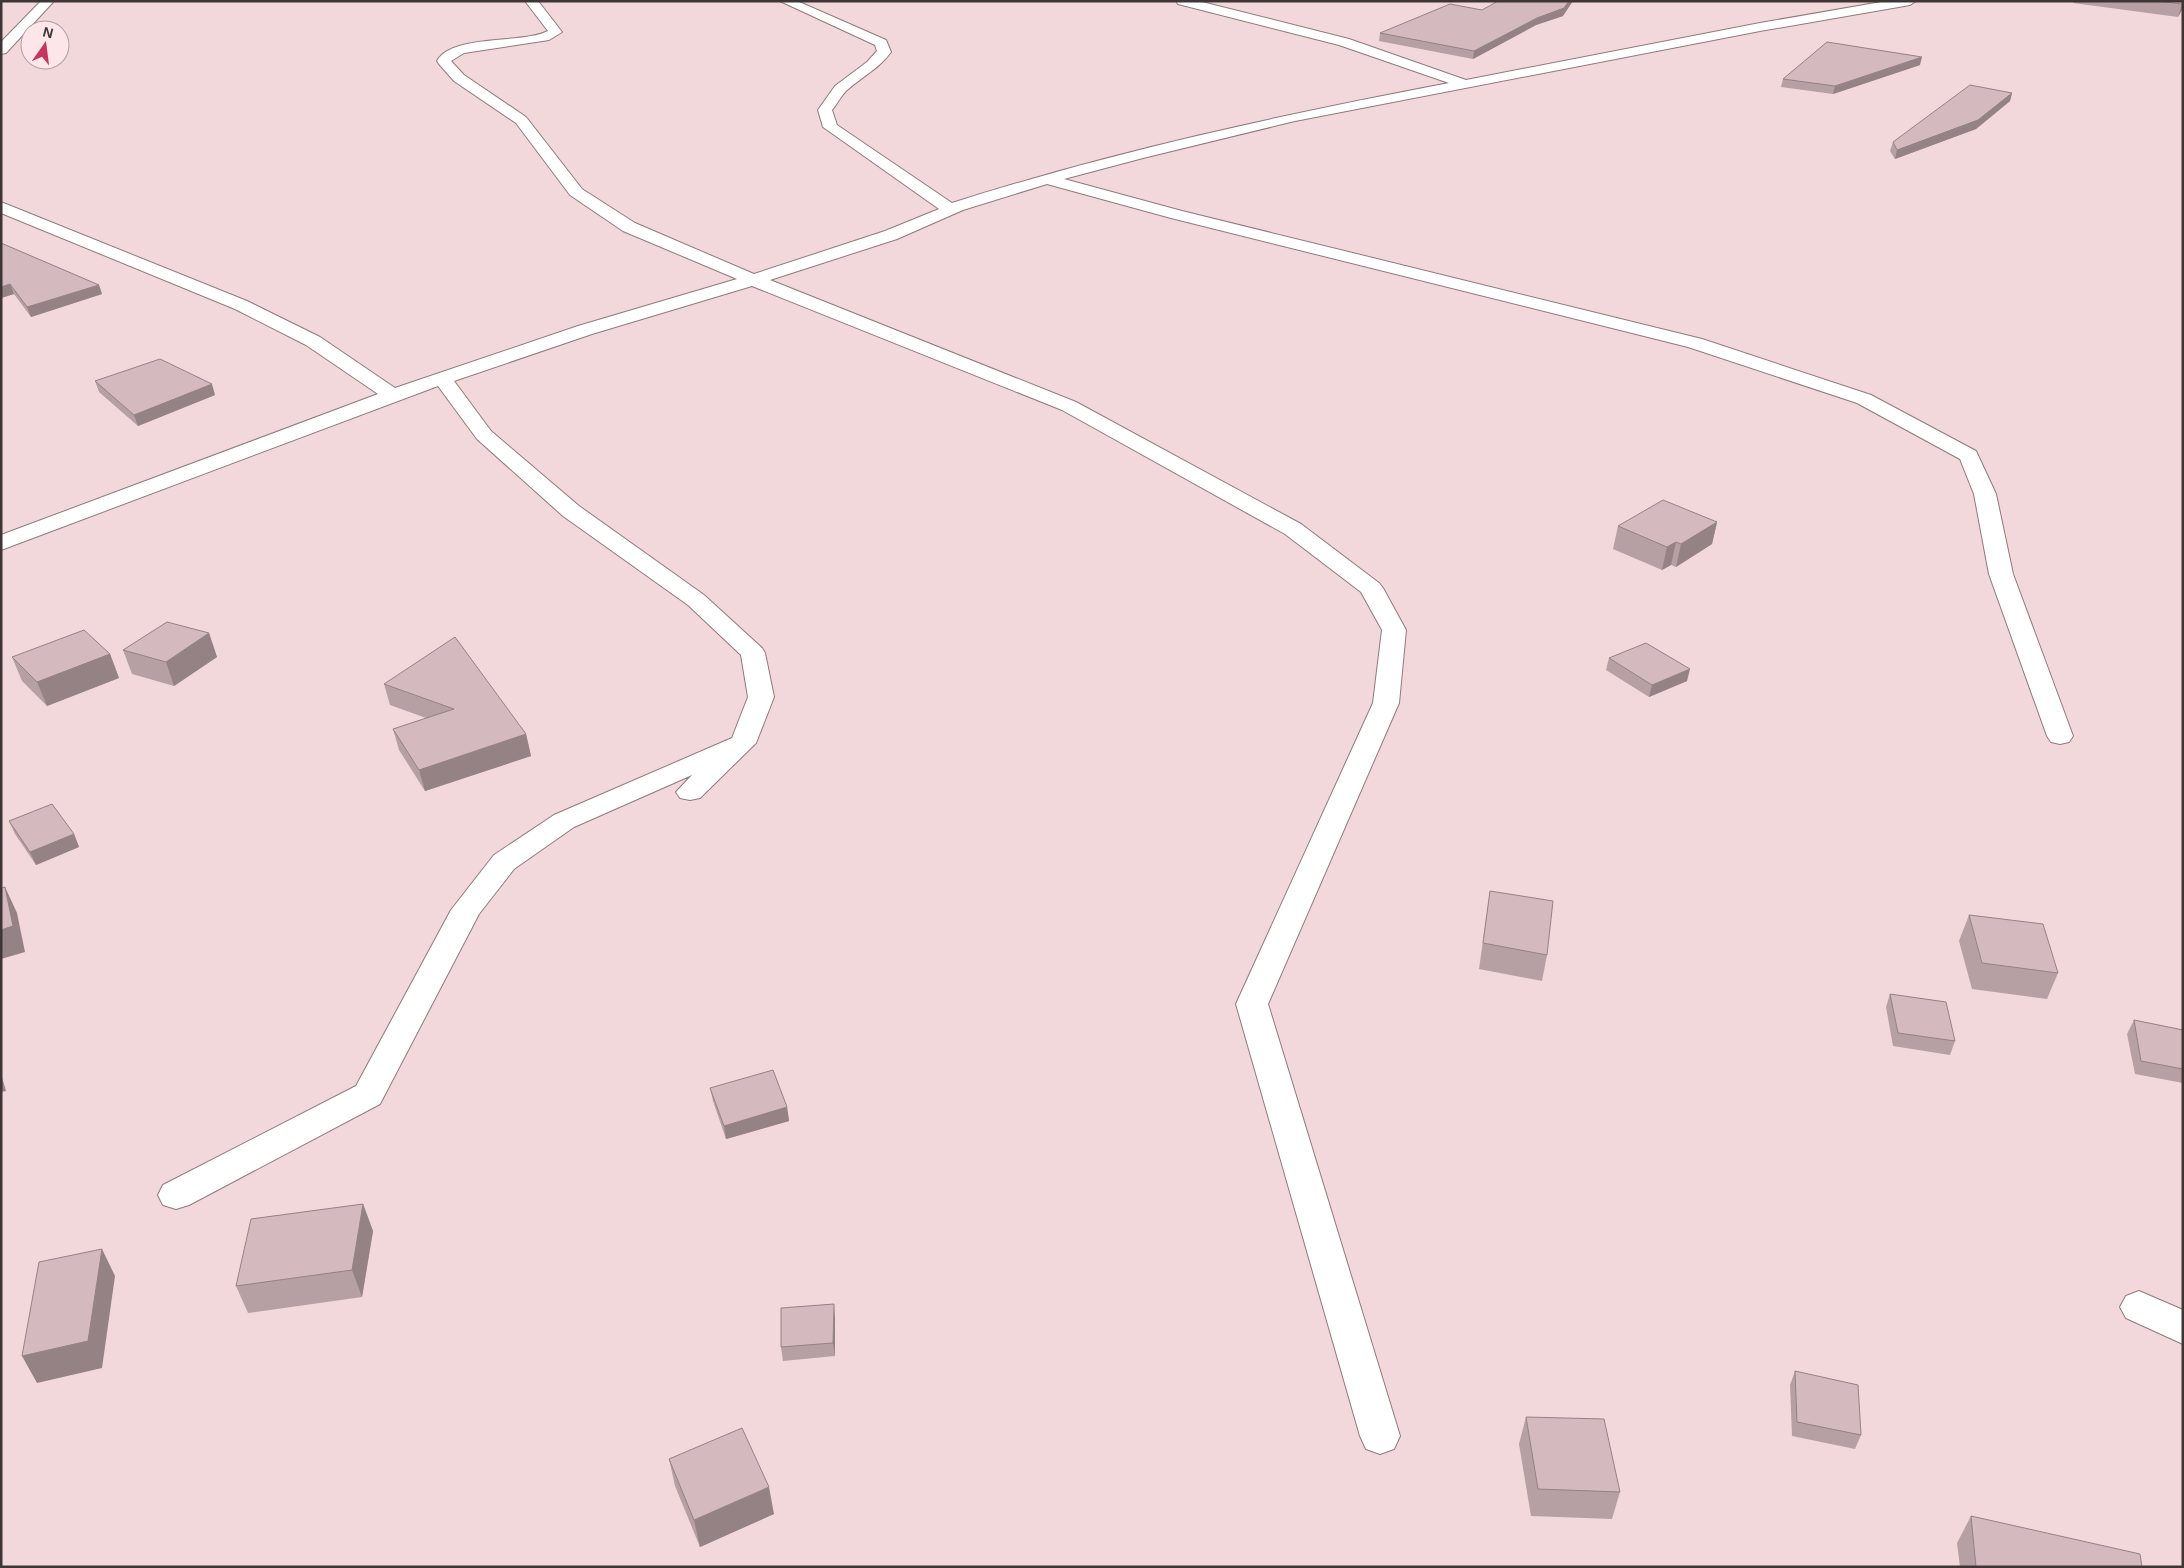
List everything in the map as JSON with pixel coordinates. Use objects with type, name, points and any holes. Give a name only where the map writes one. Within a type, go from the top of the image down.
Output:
[{"type":"street","points":[[1,50],[48,1]]},
{"type":"street","points":[[531,1],[556,32],[549,36],[461,50],[446,57],[444,61],[459,78],[521,120],[576,192],[629,227],[754,280],[1069,406],[1293,529],[1371,588],[1394,630],[1386,703],[1252,1004],[1380,1436]]},
{"type":"street","points":[[786,1],[881,43],[884,52],[872,65],[840,89],[825,110],[830,127],[951,210]]},
{"type":"street","points":[[1182,1],[1344,42],[1467,85]]},
{"type":"street","points":[[1,544],[393,395],[585,330],[754,280],[891,235],[951,210],[1046,179],[1139,154],[1295,117],[1760,27],[1910,1]]},
{"type":"street","points":[[1046,179],[1177,215],[1695,343],[1864,399],[1969,455],[1985,494],[2001,574],[2060,736]]},
{"type":"street","points":[[1,207],[241,306],[313,341],[393,395]]},
{"type":"street","points":[[442,379],[484,435],[571,511],[696,600],[753,653],[761,697],[743,743],[690,792]]},
{"type":"street","points":[[176,1195],[368,1095],[466,910],[504,862],[564,821],[743,743]]},
{"type":"street","points":[[2139,1307],[2183,1328]]},
{"type":"building","points":[[1498,1],[1569,1],[1564,8],[1537,18],[1474,51],[1380,33],[1450,4],[1482,10]]},
{"type":"building","points":[[2158,1],[2183,1],[2183,3],[2182,4]]},
{"type":"building","points":[[1827,42],[1922,57],[1835,86],[1783,79]]},
{"type":"building","points":[[1970,85],[2012,93],[1978,120],[1897,150],[1893,142]]},
{"type":"building","points":[[1,243],[99,285],[27,307],[10,284],[1,287]]},
{"type":"building","points":[[160,359],[212,384],[134,415],[95,381]]},
{"type":"building","points":[[1663,500],[1717,522],[1681,544],[1676,542],[1667,547],[1618,526]]},
{"type":"building","points":[[167,622],[209,633],[166,662],[123,650]]},
{"type":"building","points":[[84,630],[110,654],[37,682],[12,657]]},
{"type":"building","points":[[455,637],[526,734],[419,770],[393,729],[454,709],[384,684]]},
{"type":"building","points":[[1646,643],[1690,669],[1652,685],[1609,658]]},
{"type":"building","points":[[52,804],[74,834],[30,852],[9,821]]},
{"type":"building","points":[[5,887],[13,926],[1,930],[1,888]]},
{"type":"building","points":[[1490,891],[1553,901],[1547,955],[1483,943]]},
{"type":"building","points":[[1969,915],[2043,924],[2058,973],[1982,963]]},
{"type":"building","points":[[1890,994],[1946,1002],[1955,1041],[1898,1033]]},
{"type":"building","points":[[2134,1020],[2183,1030],[2183,1069],[2141,1061]]},
{"type":"building","points":[[773,1070],[787,1107],[724,1126],[710,1088]]},
{"type":"building","points":[[363,1204],[352,1270],[236,1286],[251,1219]]},
{"type":"building","points":[[102,1249],[88,1341],[22,1356],[39,1262]]},
{"type":"building","points":[[834,1304],[833,1343],[781,1347],[781,1308]]},
{"type":"building","points":[[1795,1371],[1858,1385],[1861,1435],[1797,1422]]},
{"type":"building","points":[[1526,1417],[1604,1419],[1620,1492],[1538,1489]]},
{"type":"building","points":[[742,1428],[769,1487],[694,1520],[669,1459]]},
{"type":"building","points":[[1971,1516],[2140,1554],[2142,1567],[1976,1567]]}]
